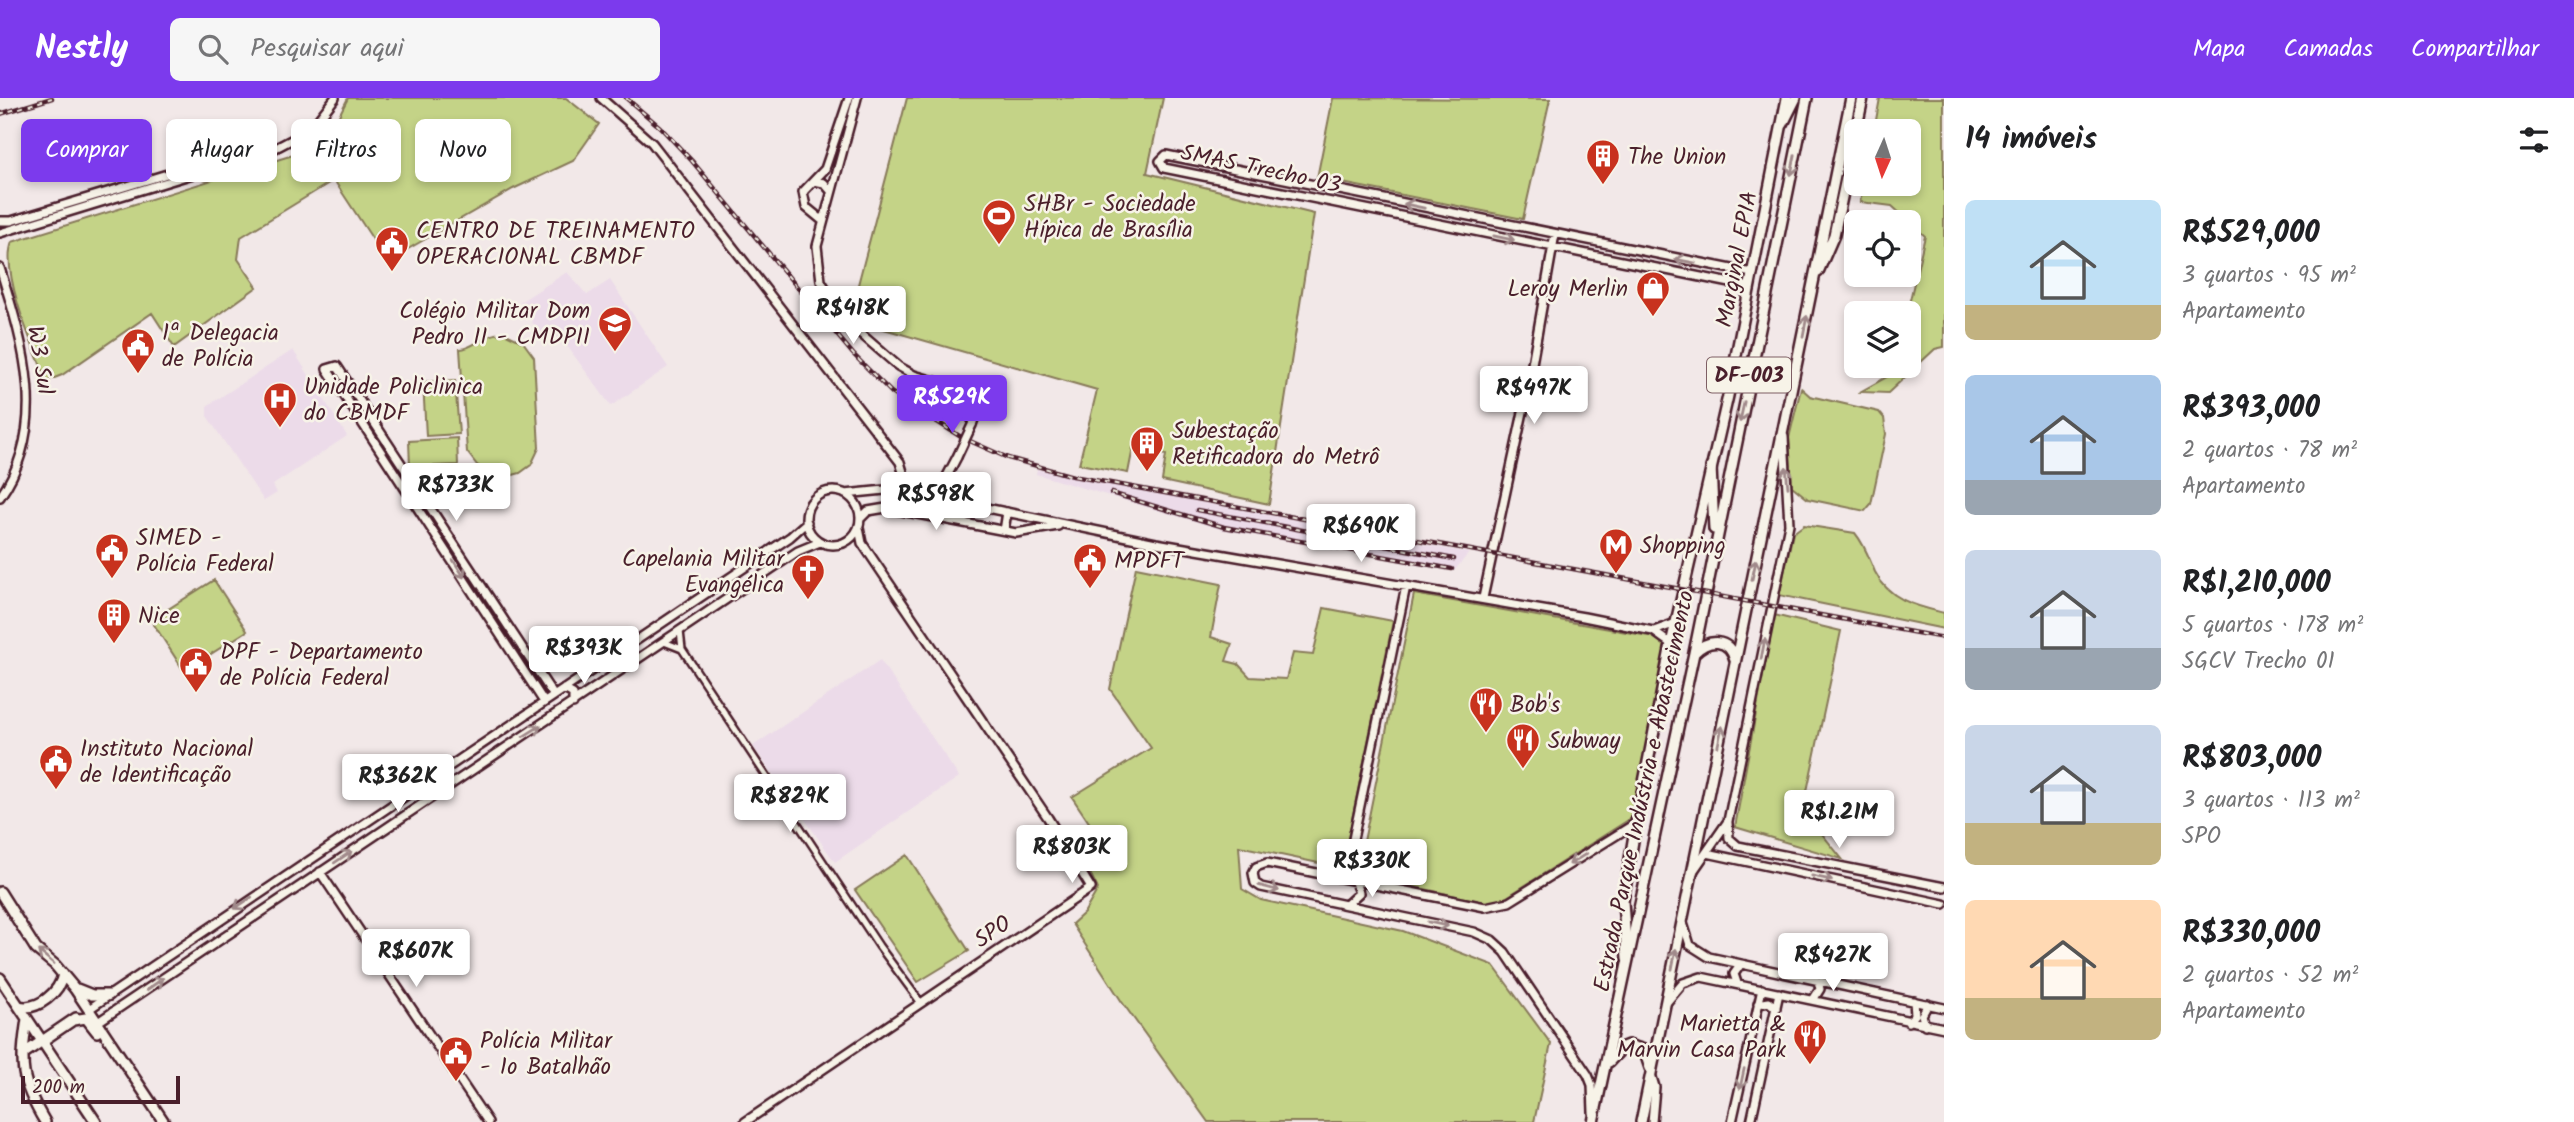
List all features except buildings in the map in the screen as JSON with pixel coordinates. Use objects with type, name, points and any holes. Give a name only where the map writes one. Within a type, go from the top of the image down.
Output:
[{"type":"main road","name":"Marginal EPIA","points":[[1627,963],[1623,901],[1636,823],[1671,644],[1750,287],[1787,98]]},
{"type":"main road","points":[[1783,124],[1796,98]]},
{"type":"main road","name":"Estrada Parque Indústria e Abastecimento","points":[[1593,1122],[1694,653],[1714,541],[1807,98]]},
{"type":"main road","name":"DF-003","points":[[1641,1122],[1851,98]]},
{"type":"main road","points":[[1813,283],[1833,235],[1863,98]]},
{"type":"main road","points":[[1711,467],[1714,541]]},
{"type":"main road","points":[[1694,653],[1705,643],[1718,642],[1730,648],[1735,661]]},
{"type":"main road","points":[[0,892],[36,949],[75,989],[164,1122]]},
{"type":"main road","points":[[19,1006],[30,1008],[50,996],[60,986],[63,974]]},
{"type":"main road","points":[[0,978],[96,1122]]},
{"type":"main road","points":[[75,989],[92,995],[109,995]]},
{"type":"main road","points":[[23,1054],[89,1009]]},
{"type":"main road","points":[[73,1020],[84,1017],[89,1021],[136,1088],[157,1111]]},
{"type":"main road","points":[[27,1019],[23,1054],[25,1085],[31,1101],[46,1122]]},
{"type":"main road","points":[[1606,1065],[1623,1047],[1638,1046],[1647,1057],[1651,1074]]},
{"type":"street","points":[[277,147],[310,130],[335,98]]},
{"type":"street","points":[[601,98],[652,143],[690,189],[900,462],[909,492]]},
{"type":"street","points":[[823,221],[802,199],[805,188],[825,169],[833,153],[849,98]]},
{"type":"street","points":[[857,98],[817,246],[817,265],[821,281],[834,306],[855,329],[907,372],[975,393],[980,402],[972,425],[936,497]]},
{"type":"street","points":[[277,142],[285,142]]},
{"type":"street","name":"SMAS Trecho 03","points":[[1750,287],[1164,168],[1160,158],[1166,155],[1453,215],[1752,273]]},
{"type":"street","points":[[0,221],[11,221],[166,175]]},
{"type":"street","points":[[814,181],[824,183],[831,191]]},
{"type":"street","points":[[0,232],[166,182]]},
{"type":"street","points":[[812,212],[827,205]]},
{"type":"street","points":[[1451,227],[1453,215]]},
{"type":"street","points":[[1483,598],[1526,398],[1555,234]]},
{"type":"street","name":"W3 Sul","points":[[0,268],[23,344],[29,404],[23,445],[10,482],[0,497]]},
{"type":"street","points":[[1725,282],[1727,269]]},
{"type":"street","points":[[544,702],[436,534],[393,462],[344,377],[335,364],[327,369],[393,462],[443,529],[554,696]]},
{"type":"street","points":[[335,382],[344,377]]},
{"type":"street","points":[[1783,431],[1788,524],[1728,821],[1729,838],[1748,849],[1944,887]]},
{"type":"street","points":[[820,542],[809,530],[807,522],[808,508],[817,497],[831,492],[909,492],[1062,525],[1483,598],[1653,631],[1671,644]]},
{"type":"street","points":[[845,494],[857,505],[860,519],[859,528],[850,540]]},
{"type":"street","points":[[860,519],[868,512],[886,508],[1004,531],[1022,532],[1062,525]]},
{"type":"street","points":[[1004,531],[1007,512]]},
{"type":"street","points":[[89,1009],[790,537],[807,522]]},
{"type":"street","name":"SPO","points":[[745,1122],[1088,892],[1091,884],[862,543],[859,528]]},
{"type":"street","points":[[436,534],[443,529]]},
{"type":"street","points":[[98,1022],[798,551],[820,542],[835,545],[850,540],[862,543]]},
{"type":"street","points":[[1333,876],[1348,863],[1406,586]]},
{"type":"street","points":[[713,587],[723,601]]},
{"type":"street","points":[[481,604],[490,598]]},
{"type":"street","points":[[1653,631],[1676,623]]},
{"type":"street","points":[[680,631],[682,649],[879,946],[921,1003]]},
{"type":"street","points":[[664,642],[682,649]]},
{"type":"street","points":[[520,664],[526,654]]},
{"type":"street","points":[[564,689],[573,694],[573,704]]},
{"type":"street","points":[[493,738],[494,746],[502,750]]},
{"type":"street","points":[[376,815],[385,819],[384,829]]},
{"type":"street","points":[[1692,874],[1728,821]]},
{"type":"street","points":[[1593,1122],[1591,1080],[1505,952],[1492,940],[1474,932],[1261,887],[1255,883],[1253,873],[1256,867],[1267,863],[1485,908],[1509,902],[1636,823]]},
{"type":"street","points":[[1746,861],[1748,849]]},
{"type":"street","points":[[1707,853],[1944,904]]},
{"type":"street","points":[[1347,904],[1359,894],[1357,881],[1348,863]]},
{"type":"street","points":[[320,872],[488,1122]]},
{"type":"street","points":[[272,884],[281,891],[283,897]]},
{"type":"street","points":[[1682,917],[1688,940],[1695,950],[1741,964],[1944,1008]]},
{"type":"street","points":[[221,919],[220,926],[230,933]]},
{"type":"street","points":[[1737,983],[1734,974],[1741,964]]},
{"type":"street","points":[[1664,1006],[1679,987],[1695,977],[1737,983],[1944,1028]]},
{"type":"street","points":[[1813,1000],[1819,993],[1818,981]]},
{"type":"street","points":[[1732,1122],[1762,989]]},
{"type":"street","points":[[1751,1122],[1779,993]]},
{"type":"street","points":[[1908,1021],[1915,1015],[1914,1001]]},
{"type":"street","points":[[1758,1004],[1769,1002],[1776,1008]]},
{"type":"street","points":[[1925,1025],[1922,1015],[1928,1004]]},
{"type":"street","points":[[1651,1074],[1655,1087],[1652,1122]]},
{"type":"shaded area","name":"Colégio Militar Dom Pedro II - CMDPII","points":[[567,272],[587,295],[610,280],[668,367],[611,406],[562,339],[540,335],[520,302]]},
{"type":"shaded area","name":"Unidade Policlinica do CBMDF","points":[[293,350],[347,436],[273,485],[277,493],[264,501],[207,416],[207,406]]},
{"type":"shaded area","points":[[1037,469],[1469,553],[1454,571],[1224,530],[1036,474]]},
{"type":"shaded area","points":[[880,660],[959,777],[835,862],[753,746]]},
{"type":"green space","points":[[348,98],[566,98],[599,124],[573,161],[513,189],[387,261],[335,182],[401,182],[401,119],[337,119]]},
{"type":"green space","points":[[907,98],[1163,98],[1147,173],[1314,214],[1269,504],[1162,481],[1166,455],[1133,448],[1128,473],[1079,464],[1097,390],[849,319]]},
{"type":"green space","points":[[1333,98],[1550,99],[1523,219],[1317,178]]},
{"type":"green space","points":[[1880,98],[1944,98],[1944,347],[1935,349],[1921,362],[1921,301],[1910,301],[1913,287],[1921,287],[1921,253],[1925,236],[1921,232],[1921,210],[1896,210],[1892,206],[1860,202],[1861,196],[1922,196],[1922,119],[1876,119]]},
{"type":"green space","points":[[291,156],[291,182],[331,182],[241,237],[238,259],[257,287],[174,347],[152,313],[62,375],[47,381],[14,291],[10,256],[12,242],[206,182],[277,182],[277,160]]},
{"type":"green space","points":[[504,333],[523,342],[534,357],[539,448],[531,465],[520,473],[506,477],[492,475],[477,465],[467,452],[460,349],[490,335]]},
{"type":"green space","points":[[1885,378],[1904,378],[1888,393],[1860,392]]},
{"type":"green space","points":[[455,380],[459,434],[426,436],[423,382]]},
{"type":"green space","points":[[1801,388],[1810,396],[1879,412],[1884,418],[1886,434],[1871,504],[1865,511],[1808,499],[1792,486],[1789,438]]},
{"type":"green space","points":[[457,438],[458,465],[410,467],[409,441]]},
{"type":"green space","points":[[1804,525],[1855,533],[1881,582],[1904,600],[1944,613],[1944,629],[1779,595],[1793,533]]},
{"type":"green space","points":[[1136,567],[1221,584],[1211,637],[1232,644],[1226,661],[1238,664],[1250,677],[1286,679],[1293,653],[1313,655],[1324,608],[1393,621],[1342,868],[1239,846],[1242,889],[1261,900],[1403,931],[1493,965],[1551,1044],[1534,1122],[1208,1122],[1122,1002],[1072,924],[1084,913],[1098,889],[1083,859],[1104,845],[1072,797],[1151,748],[1110,689]]},
{"type":"green space","points":[[214,580],[247,631],[184,671],[151,620]]},
{"type":"green space","points":[[1414,594],[1654,637],[1665,646],[1633,817],[1502,900],[1489,903],[1364,876],[1358,871]]},
{"type":"green space","points":[[1774,615],[1841,631],[1803,810],[1842,859],[1735,827]]},
{"type":"green space","points":[[907,855],[969,951],[918,982],[855,890]]},
{"type":"railway","points":[[0,114],[52,98]]},
{"type":"railway","points":[[626,98],[660,127],[692,161],[853,354],[892,393],[961,437],[1008,458],[1073,476],[1944,638]]},
{"type":"railway","points":[[1111,493],[1224,527],[1452,569]]},
{"type":"railway","points":[[1197,510],[1454,559]]},
{"type":"place","name":"The Union","points":[[1603,186]]},
{"type":"place","name":"SHBr - Sociedade Hípica de Brasília","points":[[999,246]]},
{"type":"place","name":"CENTRO DE TREINAMENTO OPERACIONAL CBMDF","points":[[392,273]]},
{"type":"place","name":"Leroy Merlin","points":[[1653,318]]},
{"type":"place","name":"Colégio Militar Dom Pedro II - CMDPII","points":[[615,353]]},
{"type":"place","name":"1ª Delegacia de Polícia","points":[[138,375]]},
{"type":"place","name":"Unidade Policlinica do CBMDF","points":[[280,429]]},
{"type":"place","name":"Subestação Retificadora do Metrô","points":[[1147,473]]},
{"type":"place","name":"Shopping","points":[[1616,575]]},
{"type":"place","name":"SIMED - Polícia Federal","points":[[112,580]]},
{"type":"place","name":"MPDFT","points":[[1090,590]]},
{"type":"place","name":"Capelania Militar Evangélica","points":[[808,601]]},
{"type":"place","name":"Nice","points":[[114,645]]},
{"type":"place","name":"DPF - Departamento de Polícia Federal","points":[[196,694]]},
{"type":"place","name":"Bob's","points":[[1486,734]]},
{"type":"place","name":"Subway","points":[[1523,770]]},
{"type":"place","name":"Instituto Nacional de Identificação","points":[[56,791]]},
{"type":"place","name":"Marietta & Marvin Casa Park","points":[[1810,1066]]},
{"type":"place","name":"Polícia Militar - 1o Batalhão","points":[[456,1083]]}]
